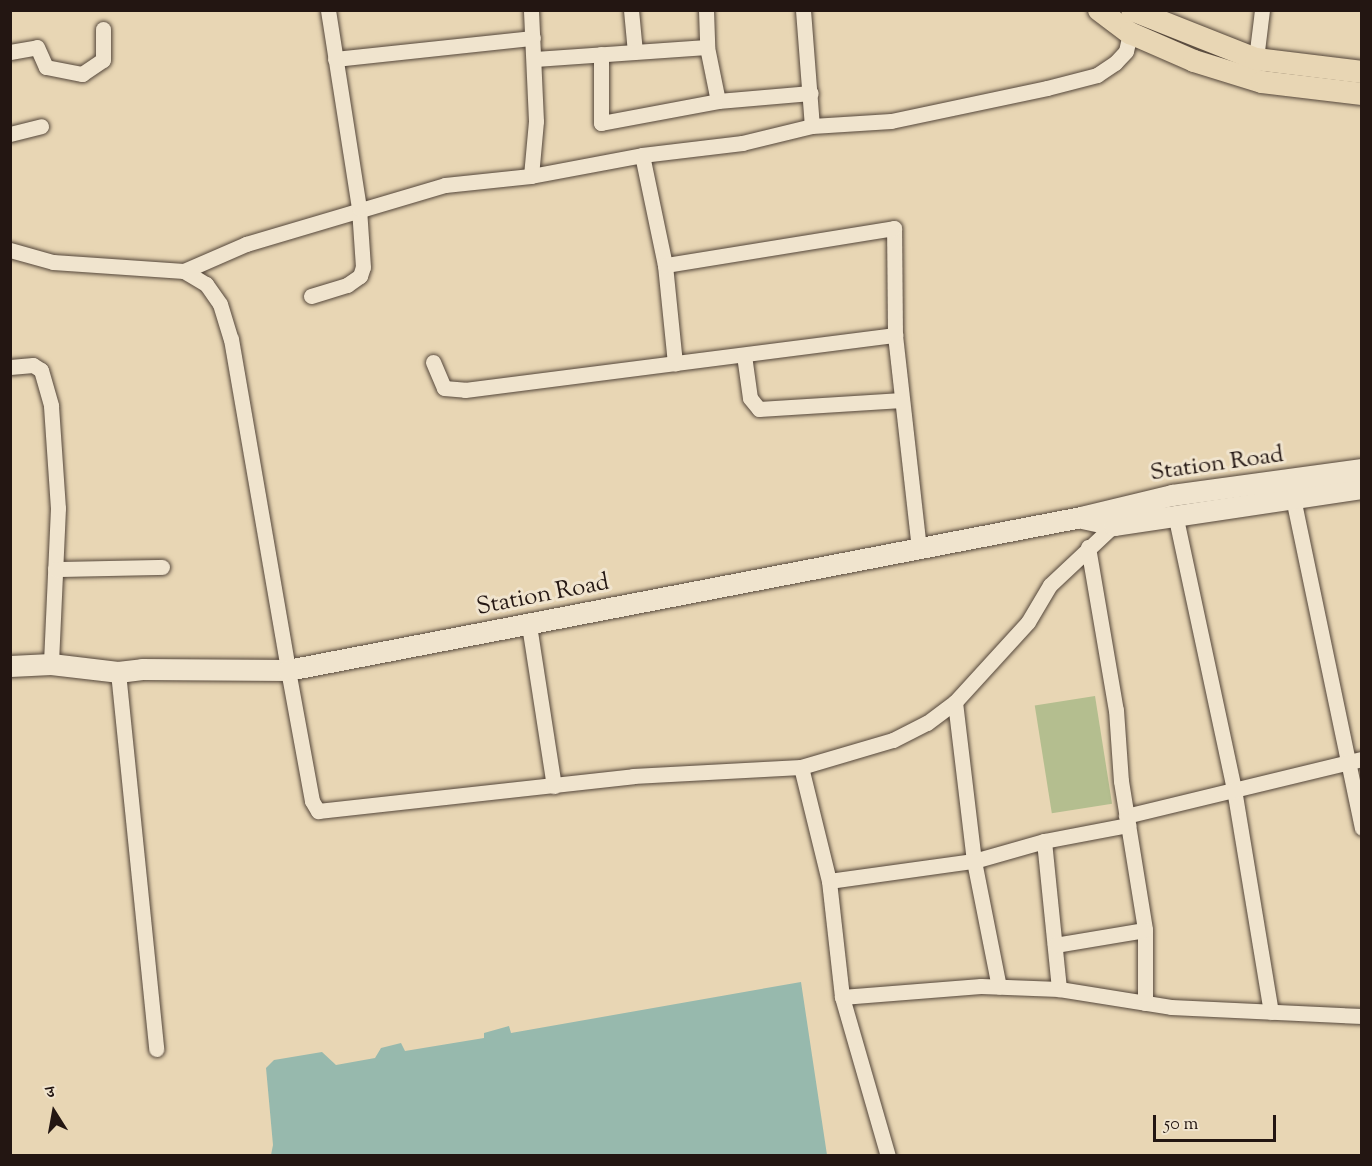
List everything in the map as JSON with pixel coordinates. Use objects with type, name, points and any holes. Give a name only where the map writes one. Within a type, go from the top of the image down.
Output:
[{"type":"main road","points":[[1100,10],[1130,33],[1194,61],[1262,82],[1362,94]]},
{"type":"main road","points":[[1132,10],[1256,59],[1362,72]]},
{"type":"street","points":[[311,296],[347,285],[360,276],[363,267],[359,208],[328,10]]},
{"type":"street","points":[[531,10],[536,121],[531,176]]},
{"type":"street","points":[[631,10],[635,52]]},
{"type":"street","points":[[706,10],[707,47],[718,101]]},
{"type":"street","points":[[803,10],[812,93],[812,126]]},
{"type":"street","points":[[1256,59],[1262,10]]},
{"type":"street","points":[[10,52],[37,47],[46,67],[82,74],[103,60],[103,29]]},
{"type":"street","points":[[184,271],[246,244],[359,208],[445,185],[531,176],[642,155],[742,143],[812,126],[891,121],[957,109],[1097,75],[1126,51],[1130,33]]},
{"type":"street","points":[[335,59],[533,38]]},
{"type":"street","points":[[535,59],[707,47]]},
{"type":"street","points":[[601,54],[601,123],[718,101],[812,93]]},
{"type":"street","points":[[10,134],[41,126]]},
{"type":"street","points":[[642,155],[666,266],[675,363]]},
{"type":"street","points":[[666,266],[894,228],[895,335],[919,548]]},
{"type":"street","points":[[10,250],[53,262],[184,271],[206,284],[220,304],[231,339],[312,801],[318,812],[633,776],[801,767],[893,740],[927,723],[955,702],[1028,622],[1050,585],[1088,547],[1113,516]]},
{"type":"street","points":[[433,362],[440,384],[450,390],[533,384],[895,335]]},
{"type":"street","points":[[744,356],[750,398],[759,410],[902,400]]},
{"type":"street","points":[[10,367],[33,365],[46,378],[56,461],[51,664]]},
{"type":"street","name":"Station Road","points":[[1113,516],[1362,469]]},
{"type":"street","name":"Station Road","points":[[10,666],[51,664],[118,672],[142,669],[288,670],[1081,518],[1175,514],[1362,488]]},
{"type":"street","points":[[1293,498],[1355,761],[1362,828]]},
{"type":"street","points":[[1175,514],[1234,789],[1271,1012]]},
{"type":"street","points":[[1088,547],[1116,710],[1127,820],[1144,930],[1145,1004]]},
{"type":"street","points":[[55,569],[162,567]]},
{"type":"street","points":[[529,625],[554,786]]},
{"type":"street","points":[[118,672],[156,1049]]},
{"type":"street","points":[[955,702],[974,861],[999,987]]},
{"type":"street","points":[[829,881],[974,861],[1234,789],[1355,761]]},
{"type":"street","points":[[801,767],[829,881],[842,997],[888,1155]]},
{"type":"street","points":[[1044,841],[1059,989]]},
{"type":"street","points":[[1054,945],[1144,930]]},
{"type":"street","points":[[842,997],[999,987],[1059,989],[1145,1004],[1362,1016]]},
{"type":"green space","points":[[1095,696],[1112,804],[1052,813],[1035,706]]},
{"type":"water","points":[[801,982],[827,1155],[271,1155],[273,1145],[266,1068],[274,1060],[322,1052],[336,1065],[375,1058],[381,1048],[401,1043],[405,1051],[484,1038],[484,1033],[509,1026],[511,1033]]}]
